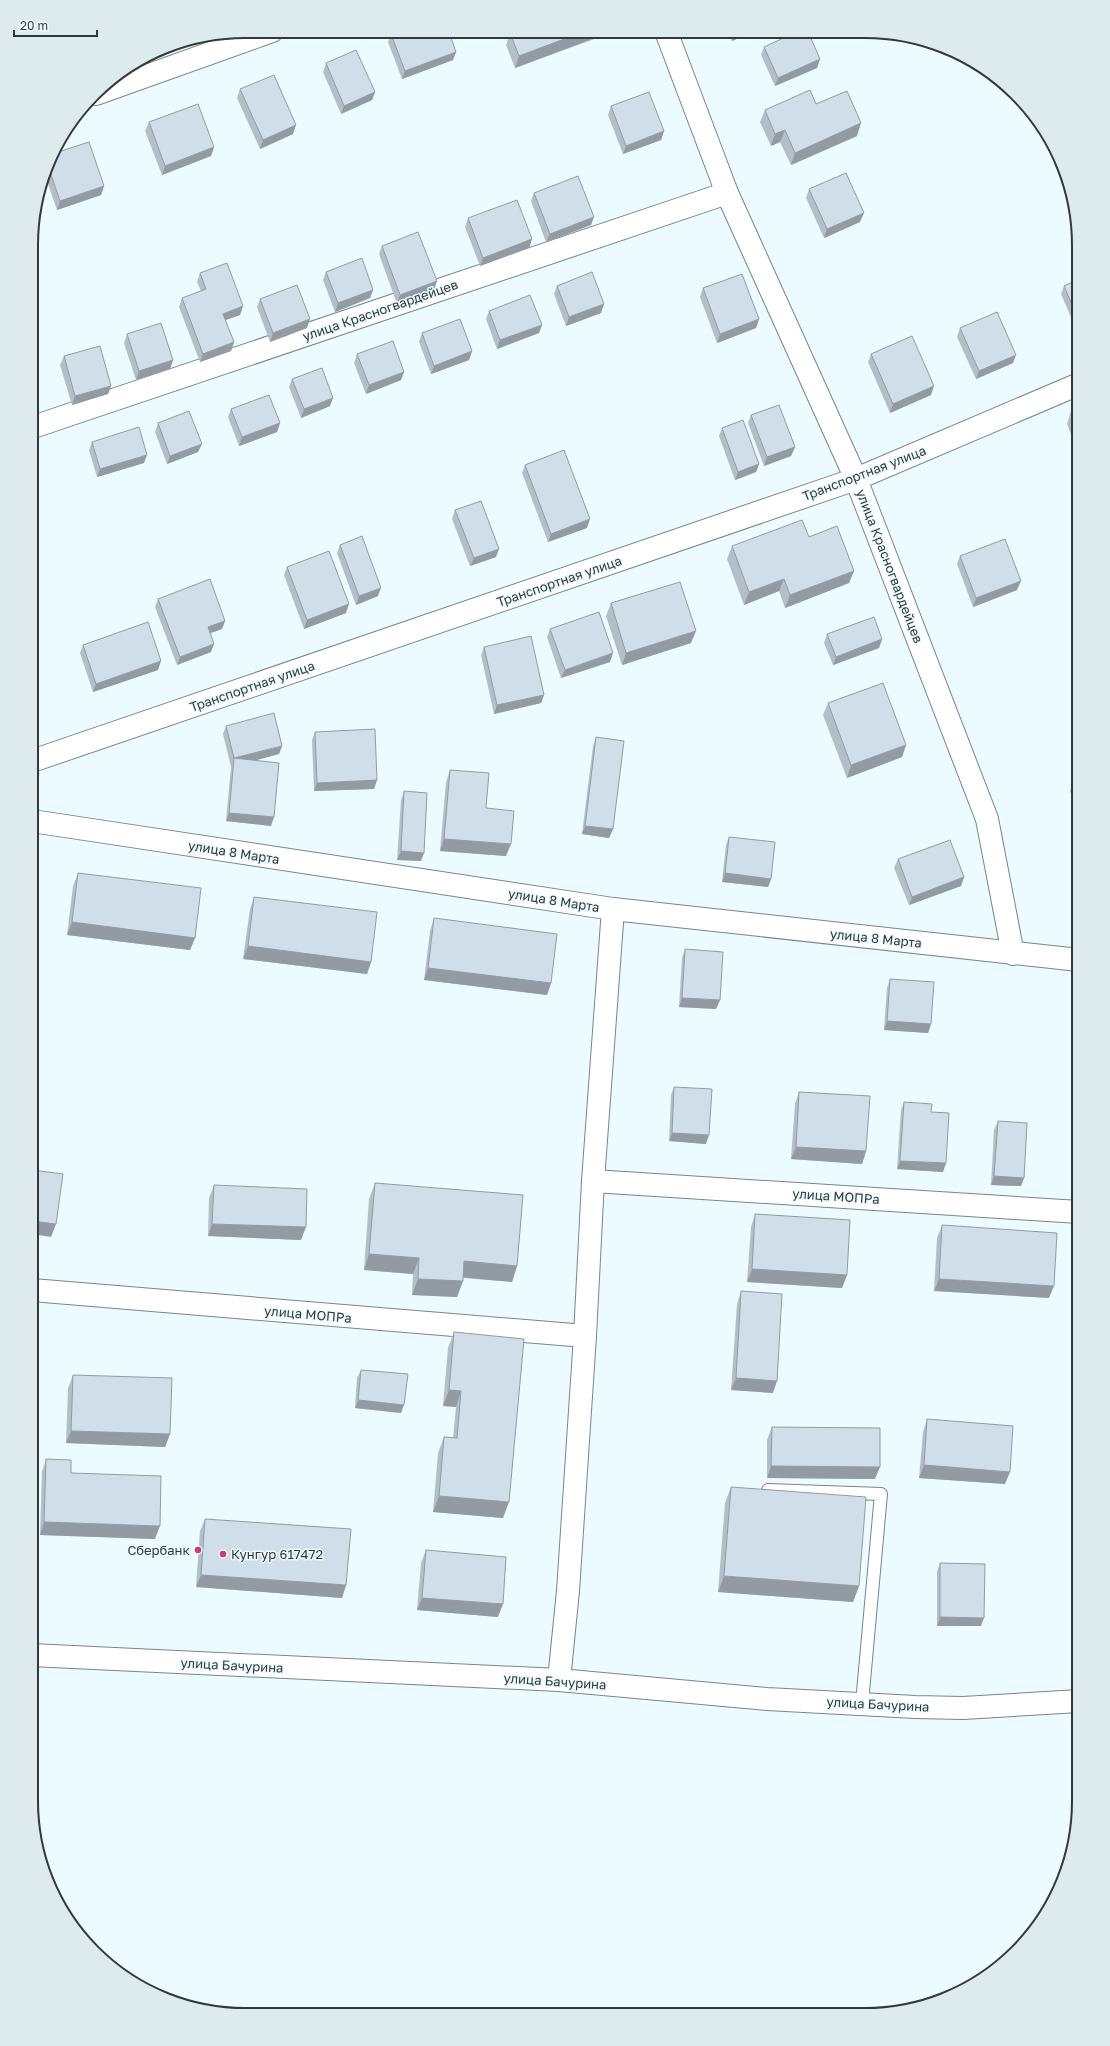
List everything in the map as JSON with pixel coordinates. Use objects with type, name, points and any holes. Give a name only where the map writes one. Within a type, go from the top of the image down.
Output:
[{"type":"street","points":[[107,90],[252,38]]},
{"type":"street","name":"улица Красногвардейцев","points":[[669,38],[727,192],[856,479],[987,819],[1013,954]]},
{"type":"street","name":"улица Красногвардейцев","points":[[38,424],[727,192]]},
{"type":"street","name":"Транспортная улица","points":[[38,759],[856,479],[1072,387]]},
{"type":"street","name":"улица 8 Марта","points":[[38,822],[613,909],[1072,959]]},
{"type":"street","points":[[560,1680],[568,1591],[585,1336],[593,1181],[613,909]]},
{"type":"street","name":"улица МОПРа","points":[[593,1181],[1072,1212]]},
{"type":"street","name":"улица МОПРа","points":[[38,1290],[585,1336]]},
{"type":"street","name":"улица Бачурина","points":[[38,1655],[560,1680],[767,1698],[963,1708],[1072,1701]]},
{"type":"lane","points":[[768,1490],[881,1494],[862,1703]]},
{"type":"building","points":[[393,38],[451,38],[456,52],[405,71]]},
{"type":"building","points":[[512,38],[567,38],[519,56]]},
{"type":"building","points":[[783,38],[811,38],[820,59],[778,78],[764,47]]},
{"type":"building","points":[[356,50],[375,92],[344,106],[326,63]]},
{"type":"building","points":[[274,75],[296,125],[263,140],[240,89]]},
{"type":"building","points":[[810,90],[816,104],[847,91],[861,123],[795,153],[785,130],[775,134],[765,110]]},
{"type":"building","points":[[649,92],[664,131],[626,146],[611,106]]},
{"type":"building","points":[[198,104],[214,147],[165,166],[149,122]]},
{"type":"building","points":[[89,142],[104,186],[60,201],[51,174],[60,151]]},
{"type":"building","points":[[846,173],[864,213],[827,229],[809,189]]},
{"type":"building","points":[[578,176],[594,217],[550,234],[534,193]]},
{"type":"building","points":[[517,200],[532,239],[483,258],[468,218]]},
{"type":"building","points":[[418,232],[437,281],[400,295],[382,246]]},
{"type":"building","points":[[362,258],[373,290],[338,303],[326,272]]},
{"type":"building","points":[[227,263],[243,306],[223,314],[234,342],[203,354],[182,298],[206,289],[200,273]]},
{"type":"building","points":[[592,272],[604,304],[569,317],[557,286]]},
{"type":"building","points":[[742,274],[759,319],[720,334],[703,288]]},
{"type":"building","points":[[1072,282],[1072,305],[1064,286]]},
{"type":"building","points":[[297,285],[310,319],[273,333],[260,299]]},
{"type":"building","points":[[530,295],[542,325],[500,340],[489,311]]},
{"type":"building","points":[[997,312],[1016,355],[979,371],[960,328]]},
{"type":"building","points":[[460,319],[472,351],[434,366],[422,333]]},
{"type":"building","points":[[161,323],[173,360],[139,371],[127,334]]},
{"type":"building","points":[[912,336],[934,386],[893,404],[871,354]]},
{"type":"building","points":[[393,341],[404,372],[369,385],[357,354]]},
{"type":"building","points":[[100,346],[111,386],[75,396],[64,356]]},
{"type":"building","points":[[322,368],[333,398],[304,409],[292,379]]},
{"type":"building","points":[[269,395],[280,423],[242,437],[231,409]]},
{"type":"building","points":[[779,405],[795,447],[767,457],[751,415]]},
{"type":"building","points":[[189,411],[202,444],[170,456],[158,423]]},
{"type":"building","points":[[743,420],[759,464],[738,472],[722,428]]},
{"type":"building","points":[[139,427],[147,455],[100,469],[92,442]]},
{"type":"building","points":[[564,450],[590,519],[551,534],[525,465]]},
{"type":"building","points":[[481,501],[499,549],[474,558],[455,510]]},
{"type":"building","points":[[802,520],[809,537],[837,526],[854,571],[790,595],[784,579],[749,592],[732,546]]},
{"type":"building","points":[[362,536],[381,588],[359,596],[340,545]]},
{"type":"building","points":[[1005,539],[1021,581],[976,598],[960,556]]},
{"type":"building","points":[[329,551],[349,604],[307,620],[287,567]]},
{"type":"building","points":[[210,579],[225,621],[208,627],[214,644],[180,657],[158,599]]},
{"type":"building","points":[[680,582],[696,631],[626,653],[611,603]]},
{"type":"building","points":[[599,612],[613,653],[565,670],[550,629]]},
{"type":"building","points":[[874,617],[882,639],[836,657],[827,634]]},
{"type":"building","points":[[148,622],[161,661],[96,684],[83,645]]},
{"type":"building","points":[[531,636],[544,695],[497,705],[484,647]]},
{"type":"building","points":[[883,683],[906,745],[851,765],[828,703]]},
{"type":"building","points":[[274,713],[282,746],[234,758],[226,726]]},
{"type":"building","points":[[375,729],[377,780],[317,783],[315,732]]},
{"type":"building","points":[[596,737],[624,741],[613,829],[585,826]]},
{"type":"building","points":[[234,758],[279,763],[274,817],[229,813]]},
{"type":"building","points":[[450,770],[489,773],[486,808],[514,811],[511,844],[444,839]]},
{"type":"building","points":[[404,791],[427,793],[424,853],[401,851]]},
{"type":"building","points":[[729,837],[775,842],[771,879],[725,873]]},
{"type":"building","points":[[950,840],[964,877],[912,897],[898,859]]},
{"type":"building","points":[[78,873],[201,888],[195,938],[72,922]]},
{"type":"building","points":[[254,897],[377,912],[371,962],[248,946]]},
{"type":"building","points":[[434,918],[557,934],[551,983],[428,968]]},
{"type":"building","points":[[685,949],[723,952],[720,1000],[682,998]]},
{"type":"building","points":[[890,979],[934,982],[931,1024],[887,1021]]},
{"type":"building","points":[[674,1087],[712,1089],[709,1135],[672,1133]]},
{"type":"building","points":[[799,1092],[870,1096],[866,1151],[796,1147]]},
{"type":"building","points":[[904,1102],[932,1104],[931,1112],[949,1113],[946,1163],[900,1161]]},
{"type":"building","points":[[998,1121],[1027,1123],[1024,1178],[994,1176]]},
{"type":"building","points":[[38,1171],[63,1174],[56,1224],[38,1222]]},
{"type":"building","points":[[375,1183],[523,1195],[517,1266],[464,1261],[463,1281],[418,1279],[419,1258],[369,1254]]},
{"type":"building","points":[[214,1185],[307,1189],[306,1227],[212,1224]]},
{"type":"building","points":[[755,1214],[850,1220],[847,1275],[752,1269]]},
{"type":"building","points":[[942,1225],[1057,1233],[1054,1286],[939,1279]]},
{"type":"building","points":[[741,1291],[782,1294],[777,1381],[736,1378]]},
{"type":"building","points":[[454,1332],[524,1339],[509,1502],[439,1496],[444,1437],[457,1438],[461,1391],[449,1390]]},
{"type":"building","points":[[361,1370],[408,1374],[404,1405],[358,1400]]},
{"type":"building","points":[[73,1375],[172,1378],[170,1434],[71,1431]]},
{"type":"building","points":[[927,1419],[1013,1426],[1010,1472],[924,1465]]},
{"type":"building","points":[[772,1427],[880,1428],[880,1467],[771,1466]]},
{"type":"building","points":[[46,1459],[71,1460],[71,1473],[161,1476],[160,1526],[44,1522]]},
{"type":"building","points":[[731,1487],[866,1497],[859,1586],[724,1576]]},
{"type":"building","points":[[205,1519],[351,1529],[346,1585],[201,1575]]},
{"type":"building","points":[[426,1550],[506,1557],[503,1604],[422,1598]]},
{"type":"building","points":[[940,1563],[985,1564],[984,1618],[940,1617]]},
{"type":"place","name":"Сбербанк","points":[[198,1550]]},
{"type":"place","name":"Кунгур 617472","points":[[223,1554]]}]
